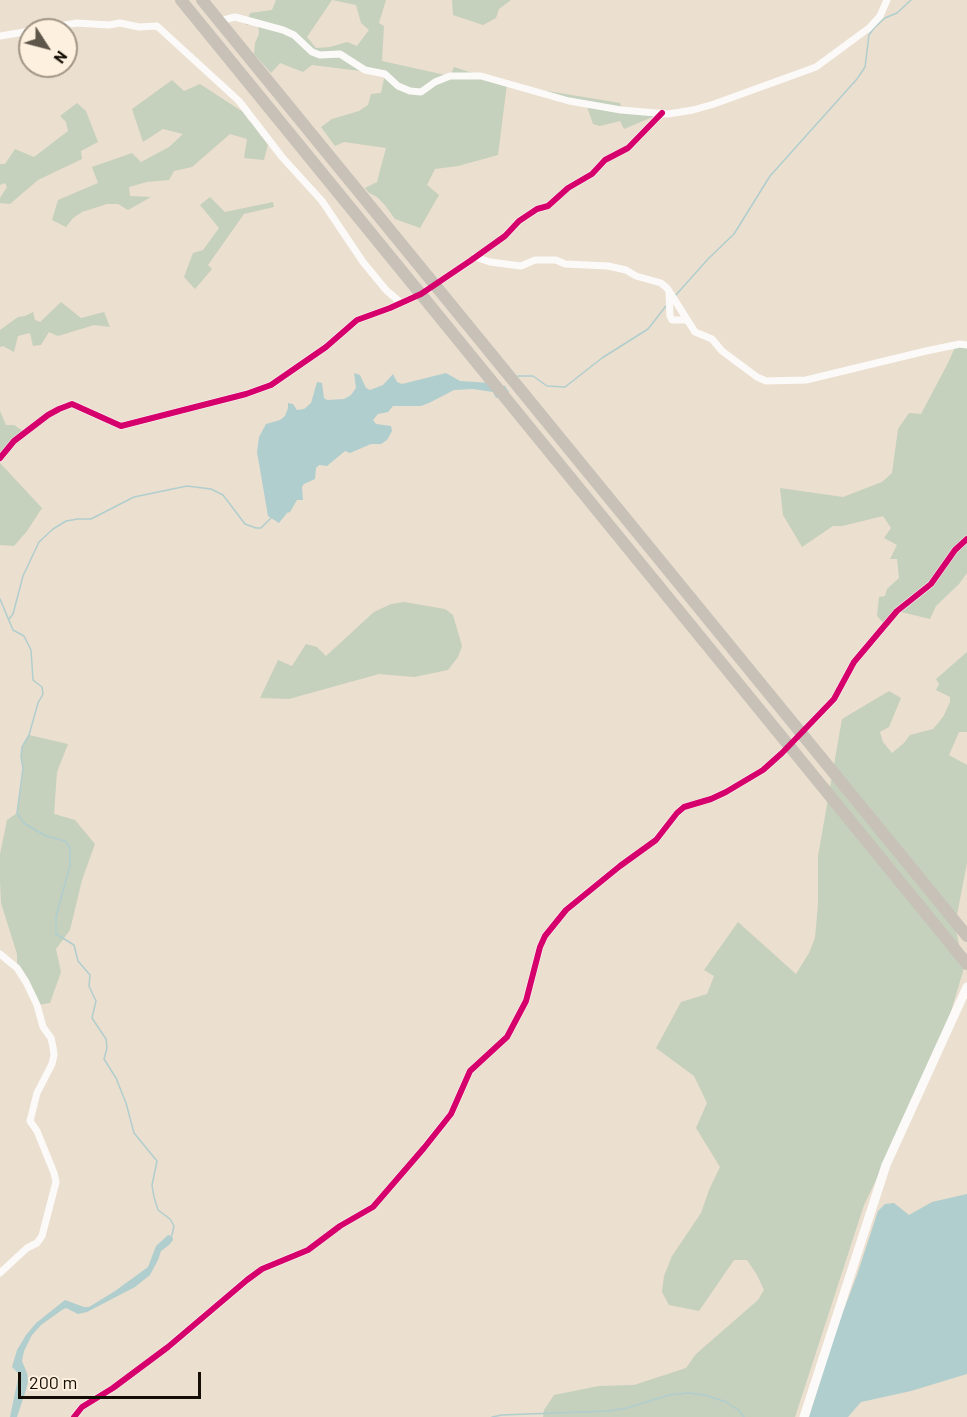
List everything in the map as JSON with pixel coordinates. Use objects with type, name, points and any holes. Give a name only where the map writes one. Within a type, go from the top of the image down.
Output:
[{"type":"highway","points":[[181,0],[967,963]]},
{"type":"highway","points":[[202,0],[967,936]]},
{"type":"street","points":[[219,21],[235,17],[283,30],[294,35],[312,52],[320,55],[340,54],[365,70],[385,74],[398,86],[410,91],[421,92],[435,82],[450,76],[482,76],[569,101],[621,110],[662,113],[693,110],[816,67],[869,28],[880,16],[886,0]]},
{"type":"street","points":[[78,23],[157,26],[239,101],[282,157],[322,201],[363,262],[386,290],[401,303]]},
{"type":"street","points":[[0,36],[18,33]]},
{"type":"street","points":[[0,458],[14,441],[59,408],[72,404],[121,426],[246,394],[272,385],[326,347],[357,320],[421,294],[476,257],[505,236],[519,221],[537,209],[548,206],[568,188],[592,174],[605,160],[628,148],[662,113]]},
{"type":"street","points":[[476,257],[490,262],[521,266],[536,260],[608,266],[626,270],[636,276],[661,284],[669,291],[694,332],[712,339],[722,351],[766,381],[806,380],[926,351],[960,344],[967,345]]},
{"type":"street","points":[[669,291],[672,320],[687,320]]},
{"type":"street","points":[[74,1417],[82,1407],[113,1388],[168,1347],[262,1269],[308,1250],[340,1226],[373,1207],[451,1114],[470,1071],[507,1037],[526,1000],[545,936],[561,919],[566,909],[656,840],[684,807],[726,792],[763,770],[834,699],[854,662],[897,611],[931,584],[955,550],[967,539]]},
{"type":"street","points":[[0,954],[17,968],[26,982],[37,1005],[43,1027],[51,1038],[54,1055],[52,1064],[37,1093],[30,1121],[37,1131],[56,1182],[42,1236],[37,1243],[27,1248],[0,1273]]},
{"type":"street","points":[[804,1417],[886,1165],[967,987]]},
{"type":"green space","points":[[276,0],[332,0],[386,0],[379,23],[384,26],[382,61],[450,76],[454,67],[507,84],[498,155],[458,166],[435,169],[427,185],[439,195],[420,228],[395,219],[384,204],[365,188],[377,182],[386,148],[344,142],[335,146],[321,127],[332,119],[359,111],[368,105],[371,94],[381,93],[385,74],[312,65],[303,72],[280,63],[271,73],[254,54],[259,34],[258,23],[246,25],[250,13],[272,10]],"holes":[[[332,0],[356,5],[361,23],[369,30],[357,46],[347,42],[316,48],[307,37]]]},
{"type":"green space","points":[[452,0],[511,0],[499,9],[496,18],[483,25],[453,15]]},
{"type":"green space","points":[[172,80],[184,91],[200,84],[243,112],[249,121],[259,122],[260,135],[269,140],[264,160],[244,158],[247,139],[230,134],[192,167],[174,171],[169,180],[147,182],[129,187],[130,196],[151,197],[128,210],[118,204],[107,204],[82,212],[66,227],[52,220],[58,200],[98,183],[92,167],[132,153],[141,162],[169,147],[183,134],[163,129],[143,142],[132,109]]},
{"type":"green space","points":[[547,91],[620,103],[622,110],[662,113],[624,129],[620,121],[600,126],[593,124],[586,104],[545,95]]},
{"type":"green space","points":[[77,103],[86,111],[98,142],[81,151],[82,159],[38,180],[10,204],[0,203],[0,198],[7,187],[5,183],[0,185],[0,164],[5,164],[15,149],[34,157],[68,131],[66,122],[60,116]]},
{"type":"green space","points":[[210,197],[225,212],[273,202],[274,207],[244,214],[208,265],[212,269],[195,289],[184,277],[193,253],[203,250],[219,228],[200,205]]},
{"type":"green space","points":[[61,302],[81,318],[104,312],[110,327],[94,325],[58,336],[49,332],[41,345],[33,346],[30,333],[18,336],[14,352],[3,346],[0,347],[0,330],[18,317],[33,312],[35,320],[40,322]]},
{"type":"green space","points":[[956,345],[967,345],[967,573],[936,606],[930,619],[897,611],[885,625],[877,616],[879,597],[885,596],[887,589],[899,578],[897,559],[890,559],[897,545],[884,538],[891,528],[883,516],[833,526],[802,547],[783,515],[780,488],[843,497],[882,482],[892,473],[898,429],[909,413],[921,414]]},
{"type":"green space","points":[[0,411],[6,425],[14,425],[26,433],[0,458]]},
{"type":"green space","points":[[0,463],[42,508],[14,546],[0,545]]},
{"type":"green space","points":[[404,602],[445,609],[453,615],[462,646],[458,657],[448,670],[414,677],[379,674],[289,699],[260,698],[278,660],[292,666],[306,644],[317,647],[326,656],[374,612],[391,604]]},
{"type":"green space","points":[[967,652],[967,732],[959,732],[949,755],[967,765],[967,863],[955,925],[964,968],[941,1045],[864,1205],[795,1417],[543,1417],[544,1410],[554,1395],[599,1386],[634,1385],[686,1368],[696,1354],[758,1300],[764,1290],[747,1260],[734,1260],[699,1311],[669,1305],[662,1292],[664,1276],[672,1256],[701,1213],[720,1167],[696,1128],[707,1103],[694,1076],[656,1048],[681,1002],[707,994],[714,976],[704,970],[738,922],[796,974],[815,938],[818,856],[842,719],[889,691],[901,698],[889,727],[880,732],[883,742],[892,753],[910,735],[933,729],[943,717],[950,697],[936,690],[939,684],[936,679]]},
{"type":"green space","points":[[29,735],[68,744],[57,772],[54,814],[75,820],[95,844],[82,880],[70,930],[56,949],[61,972],[50,1003],[37,1005],[17,968],[17,954],[1,903],[0,881],[0,854],[7,820],[17,813],[23,769],[22,747]]},
{"type":"water","points":[[354,373],[360,375],[366,388],[370,390],[383,385],[393,374],[397,382],[402,384],[446,373],[460,381],[505,386],[509,392],[496,398],[493,392],[473,389],[454,390],[421,406],[393,406],[388,412],[378,414],[373,420],[376,424],[391,426],[392,431],[387,440],[350,453],[345,451],[327,466],[319,465],[316,468],[315,479],[302,487],[303,500],[297,500],[290,512],[279,523],[268,516],[257,452],[259,437],[266,424],[285,416],[288,403],[293,404],[297,410],[304,409],[311,403],[317,382],[322,383],[324,398],[327,400],[344,399],[351,395],[356,388]]},
{"type":"water","points":[[967,1194],[967,1374],[911,1391],[861,1402],[848,1417],[809,1417],[835,1333],[878,1211],[885,1204],[894,1203],[909,1215],[932,1202]]},
{"type":"water","points":[[168,1235],[172,1236],[173,1240],[161,1251],[150,1275],[135,1287],[87,1312],[78,1314],[66,1308],[41,1325],[32,1335],[22,1361],[27,1373],[26,1390],[17,1417],[10,1417],[19,1374],[12,1367],[17,1350],[36,1323],[65,1300],[89,1307],[115,1291],[148,1267],[156,1246]]},
{"type":"waterway","points":[[675,296],[734,234],[770,176],[857,79],[865,67],[869,35],[874,28],[885,18],[897,13],[911,0]]},
{"type":"waterway","points":[[518,376],[533,376],[547,386],[565,387],[602,358],[648,329],[666,306]]},
{"type":"waterway","points":[[9,619],[13,614],[23,576],[39,542],[66,521],[91,519],[134,497],[187,486],[211,489],[223,495],[245,524],[261,528],[272,517]]},
{"type":"waterway","points":[[0,599],[13,630],[24,636],[31,650],[33,680],[42,687],[43,694],[38,703],[29,735],[22,747],[23,768],[17,813],[25,824],[46,836],[65,841],[70,848],[70,866],[56,916],[56,934],[74,945],[78,961],[90,975],[89,986],[96,1001],[92,1018],[106,1039],[107,1048],[104,1059],[116,1078],[134,1133],[157,1161],[152,1185],[154,1197],[158,1210],[170,1219],[174,1226],[172,1235]]},
{"type":"waterway","points":[[492,1417],[608,1411],[627,1408],[669,1395],[687,1393],[706,1395],[726,1402],[744,1417]]},
{"type":"cycle path","points":[[0,458],[14,441],[48,415],[72,404],[121,426],[246,394],[271,385],[326,347],[357,320],[421,294],[470,261],[505,236],[519,221],[537,209],[548,206],[568,188],[592,174],[605,160],[628,148],[662,113]]},
{"type":"cycle path","points":[[74,1417],[82,1407],[113,1388],[168,1347],[262,1269],[308,1250],[340,1226],[373,1207],[451,1114],[470,1071],[507,1037],[526,1001],[545,936],[566,910],[656,840],[684,807],[726,792],[763,770],[782,753],[834,699],[854,662],[897,611],[931,584],[955,550],[967,539]]}]
